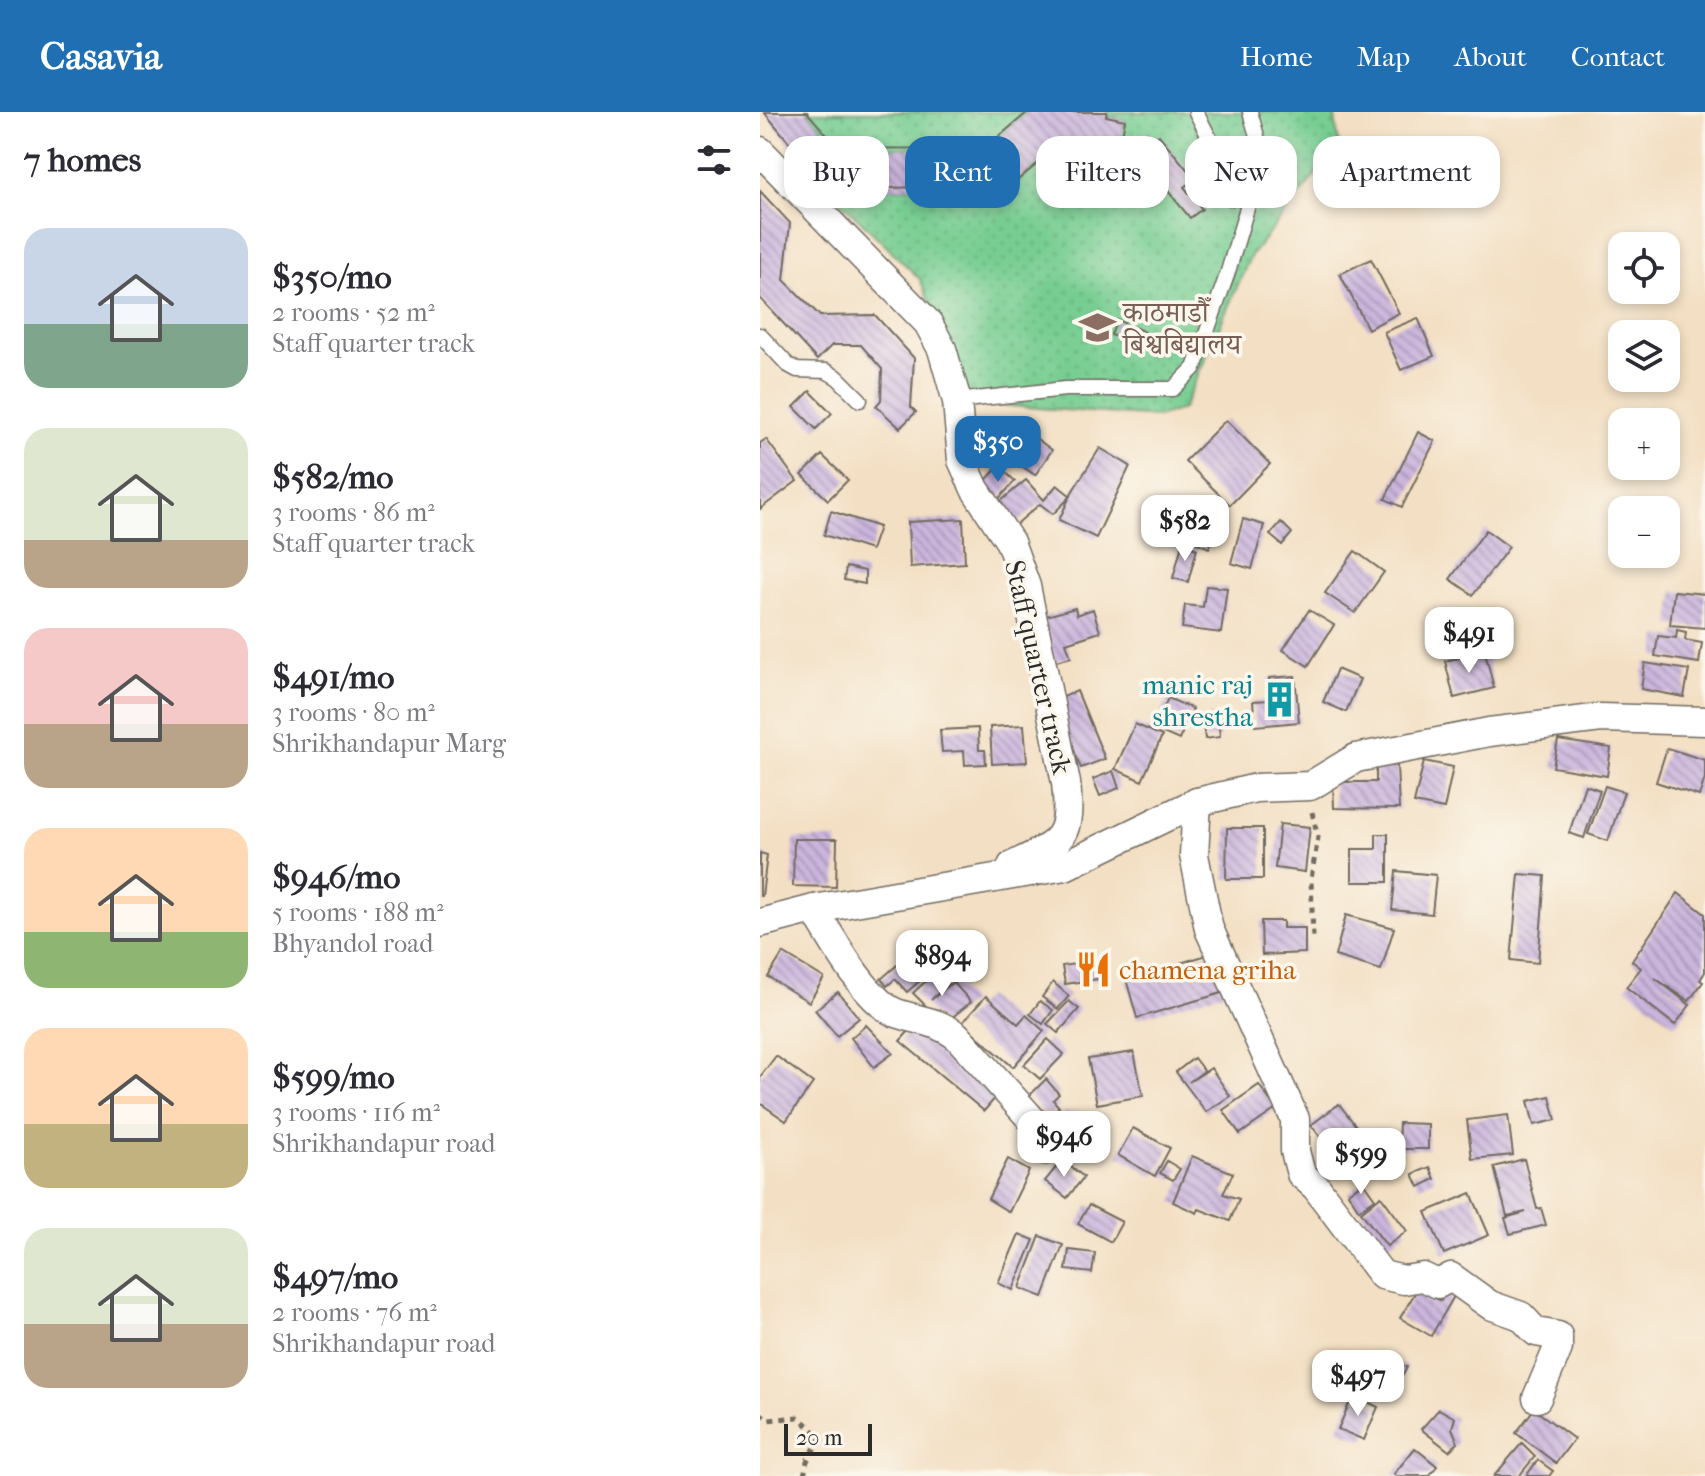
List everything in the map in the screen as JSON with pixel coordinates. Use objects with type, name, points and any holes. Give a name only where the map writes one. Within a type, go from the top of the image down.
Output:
[{"type":"street","name":"Staff quarter track","points":[[760,151],[928,323],[942,349],[957,401],[962,460],[975,489],[1010,542],[1026,586],[1066,783],[1069,815],[1065,830],[1049,848],[977,883]]},
{"type":"street","points":[[760,923],[814,909],[1065,866],[1197,802],[1256,788],[1310,786],[1356,758],[1489,732],[1601,718],[1705,721]]},
{"type":"street","points":[[1197,802],[1194,855],[1209,929],[1295,1119],[1295,1151],[1301,1174],[1316,1187],[1382,1275],[1404,1280],[1423,1277],[1438,1284],[1451,1277],[1490,1305],[1521,1316],[1536,1332],[1558,1336],[1558,1348],[1537,1398]]},
{"type":"street","points":[[814,909],[845,963],[873,994],[892,1011],[945,1027],[957,1036],[1034,1122],[1045,1150]]},
{"type":"lane","points":[[1196,112],[1208,136]]},
{"type":"lane","points":[[1250,112],[1257,136]]},
{"type":"lane","points":[[957,401],[1065,389],[1173,389],[1194,368],[1247,208]]},
{"type":"lane","points":[[760,335],[788,365],[797,370],[826,371],[838,378],[860,400]]},
{"type":"path","points":[[1310,786],[1318,837],[1311,879],[1313,938]]},
{"type":"path","points":[[760,1413],[768,1420],[798,1417],[821,1437],[807,1461],[804,1476]]},
{"type":"green space","points":[[807,112],[1028,112],[999,136],[905,136],[905,148],[889,148],[889,136],[828,136]]},
{"type":"green space","points":[[1107,112],[1334,112],[1338,136],[1313,136],[1313,178],[1297,198],[1297,136],[1185,136],[1185,208],[1289,208],[1250,257],[1183,409],[1157,417],[971,403],[920,279],[847,208],[889,208],[889,188],[905,188],[905,208],[1020,208],[1020,178],[1036,165],[1036,208],[1169,208],[1169,136],[1122,136],[1125,120],[1106,116]]},
{"type":"building","points":[[764,112],[807,112],[828,136],[784,136]]},
{"type":"building","points":[[1028,112],[1107,112],[1106,116],[1125,120],[1122,136],[1036,136],[1036,165],[1020,178],[1020,136],[999,136]]},
{"type":"building","points":[[1169,147],[1185,167],[1185,208],[1202,209],[1190,218],[1169,192]]},
{"type":"building","points":[[889,148],[905,148],[905,188],[889,188]]},
{"type":"building","points":[[760,191],[790,223],[784,280],[820,316],[875,315],[914,358],[911,407],[916,412],[900,428],[876,406],[881,400],[882,369],[861,345],[832,345],[817,360],[760,298]]},
{"type":"building","points":[[1371,259],[1399,313],[1368,329],[1340,274]]},
{"type":"building","points":[[1418,318],[1434,356],[1401,370],[1384,332]]},
{"type":"building","points":[[1117,320],[1164,340],[1158,354],[1111,335]]},
{"type":"building","points":[[810,391],[832,413],[816,429],[794,407]]},
{"type":"building","points":[[1226,420],[1270,464],[1230,505],[1185,461]]},
{"type":"building","points":[[1022,428],[1052,450],[1035,475],[1004,454]]},
{"type":"building","points":[[1418,432],[1435,441],[1402,507],[1385,499]]},
{"type":"building","points":[[766,439],[797,481],[760,509],[760,443]]},
{"type":"building","points":[[1100,448],[1130,466],[1096,538],[1059,520],[1072,492]]},
{"type":"building","points":[[822,455],[848,480],[828,500],[802,475]]},
{"type":"building","points":[[999,466],[1015,481],[996,502],[980,487]]},
{"type":"building","points":[[1026,480],[1044,500],[1057,485],[1071,496],[1053,514],[1040,504],[1007,532],[989,511]]},
{"type":"building","points":[[831,511],[879,527],[871,550],[824,535]]},
{"type":"building","points":[[963,519],[965,563],[910,567],[908,522]]},
{"type":"building","points":[[1243,519],[1264,525],[1252,569],[1231,563]]},
{"type":"building","points":[[1281,522],[1292,533],[1282,545],[1270,535]]},
{"type":"building","points":[[1486,530],[1509,547],[1473,595],[1450,579]]},
{"type":"building","points":[[1199,532],[1213,538],[1209,548],[1195,542]]},
{"type":"building","points":[[1182,544],[1197,549],[1188,582],[1173,578]]},
{"type":"building","points":[[1355,551],[1384,572],[1355,613],[1325,593]]},
{"type":"building","points":[[846,567],[865,571],[865,584],[844,580]]},
{"type":"building","points":[[1206,586],[1227,588],[1221,633],[1182,628],[1185,605],[1203,607]]},
{"type":"building","points":[[1674,591],[1705,594],[1705,628],[1670,625]]},
{"type":"building","points":[[1075,608],[1077,615],[1093,609],[1100,632],[1066,643],[1071,657],[1056,661],[1036,619]]},
{"type":"building","points":[[1309,610],[1334,625],[1308,666],[1283,650]]},
{"type":"building","points":[[1677,630],[1686,632],[1685,640],[1702,643],[1699,663],[1655,656],[1658,636],[1676,638]]},
{"type":"building","points":[[1485,652],[1494,688],[1454,698],[1445,661]]},
{"type":"building","points":[[1645,663],[1689,670],[1684,697],[1641,689]]},
{"type":"building","points":[[1337,669],[1360,679],[1346,712],[1323,702]]},
{"type":"building","name":"manic raj shrestha","points":[[1295,676],[1299,722],[1255,726],[1253,701],[1270,700],[1269,678]]},
{"type":"building","points":[[1077,691],[1105,759],[1081,768],[1054,701]]},
{"type":"building","points":[[1168,698],[1193,709],[1179,740],[1154,729]]},
{"type":"building","points":[[1218,716],[1220,737],[1205,739],[1202,718]]},
{"type":"building","points":[[1135,724],[1162,736],[1142,781],[1115,769]]},
{"type":"building","points":[[1024,725],[1027,762],[992,764],[990,727]]},
{"type":"building","points":[[978,728],[979,750],[985,750],[986,764],[965,765],[964,751],[942,752],[940,730]]},
{"type":"building","points":[[1558,740],[1611,748],[1607,776],[1553,767]]},
{"type":"building","points":[[1667,748],[1705,760],[1705,778],[1699,796],[1656,782]]},
{"type":"building","points":[[1424,761],[1453,767],[1444,809],[1414,803]]},
{"type":"building","points":[[1397,765],[1399,809],[1334,808],[1333,782],[1376,782],[1376,766]]},
{"type":"building","points":[[1113,771],[1119,788],[1100,796],[1093,779]]},
{"type":"building","points":[[1585,785],[1600,790],[1584,838],[1569,833]]},
{"type":"building","points":[[1605,786],[1624,792],[1608,841],[1588,834]]},
{"type":"building","points":[[1280,824],[1310,827],[1305,872],[1275,868]]},
{"type":"building","points":[[1227,828],[1263,828],[1263,879],[1226,879]]},
{"type":"building","points":[[1376,834],[1388,834],[1388,882],[1352,882],[1352,849],[1376,849]]},
{"type":"building","points":[[794,839],[837,839],[836,887],[793,886]]},
{"type":"building","points":[[760,853],[767,855],[762,896],[760,896]]},
{"type":"building","points":[[1396,871],[1436,875],[1432,914],[1392,910]]},
{"type":"building","points":[[1519,874],[1545,876],[1538,963],[1511,960]]},
{"type":"building","points":[[1678,893],[1705,914],[1705,972],[1700,980],[1703,982],[1689,1001],[1655,978],[1690,1005],[1675,1025],[1626,987],[1641,968],[1632,961]]},
{"type":"building","points":[[1346,915],[1394,928],[1381,970],[1335,956]]},
{"type":"building","points":[[1261,921],[1283,921],[1283,928],[1305,928],[1305,953],[1262,955]]},
{"type":"building","points":[[783,953],[824,978],[809,1002],[768,977]]},
{"type":"building","points":[[1214,953],[1225,992],[1137,1018],[1126,979]]},
{"type":"building","points":[[904,959],[922,979],[907,992],[895,979],[887,986],[881,979]]},
{"type":"building","points":[[1102,960],[1105,978],[1065,984],[1062,966]]},
{"type":"building","points":[[937,971],[948,983],[931,1000],[953,982],[971,1002],[944,1024],[913,993]]},
{"type":"building","points":[[1053,982],[1069,996],[1058,1009],[1042,997]]},
{"type":"building","points":[[838,992],[859,1018],[837,1036],[815,1010]]},
{"type":"building","points":[[986,996],[1018,1024],[1026,1015],[1044,1031],[1013,1067],[962,1023]]},
{"type":"building","points":[[1040,1001],[1053,1010],[1043,1024],[1030,1014]]},
{"type":"building","points":[[1069,1001],[1079,1009],[1058,1033],[1047,1024]]},
{"type":"building","points":[[918,1021],[1002,1090],[984,1111],[900,1041]]},
{"type":"building","points":[[866,1025],[893,1053],[874,1067],[851,1038]]},
{"type":"building","points":[[1048,1039],[1064,1054],[1040,1079],[1024,1065]]},
{"type":"building","points":[[1134,1052],[1143,1096],[1097,1104],[1088,1059]]},
{"type":"building","points":[[776,1056],[813,1083],[786,1121],[760,1103],[760,1077]]},
{"type":"building","points":[[1194,1058],[1204,1071],[1189,1082],[1211,1068],[1230,1096],[1206,1112],[1176,1072]]},
{"type":"building","points":[[1046,1079],[1059,1094],[1053,1100],[1059,1107],[1048,1117],[1029,1096]]},
{"type":"building","points":[[1259,1085],[1276,1109],[1240,1134],[1223,1110]]},
{"type":"building","points":[[1550,1096],[1556,1120],[1534,1125],[1528,1101]]},
{"type":"building","points":[[1339,1104],[1363,1135],[1335,1156],[1311,1125]]},
{"type":"building","points":[[1065,1112],[1082,1113],[1080,1137],[1064,1136]]},
{"type":"building","points":[[1508,1115],[1513,1155],[1472,1159],[1467,1120]]},
{"type":"building","points":[[1399,1123],[1428,1124],[1428,1149],[1398,1149]]},
{"type":"building","points":[[1133,1128],[1170,1148],[1155,1176],[1118,1155]]},
{"type":"building","points":[[1192,1156],[1233,1173],[1223,1194],[1239,1199],[1230,1221],[1199,1209],[1197,1213],[1173,1202]]},
{"type":"building","points":[[1008,1159],[1029,1171],[1009,1212],[988,1199]]},
{"type":"building","points":[[1524,1159],[1537,1209],[1541,1208],[1546,1225],[1510,1234],[1505,1218],[1526,1212],[1507,1216],[1494,1167]]},
{"type":"building","points":[[1062,1160],[1084,1177],[1067,1198],[1045,1181]]},
{"type":"building","points":[[1167,1161],[1180,1169],[1173,1180],[1160,1173]]},
{"type":"building","points":[[1430,1167],[1435,1179],[1419,1187],[1413,1174]]},
{"type":"building","points":[[1363,1182],[1375,1199],[1359,1210],[1348,1193]]},
{"type":"building","points":[[1471,1193],[1489,1235],[1444,1254],[1426,1212]]},
{"type":"building","points":[[1381,1196],[1407,1231],[1387,1246],[1361,1212]]},
{"type":"building","points":[[1089,1205],[1122,1222],[1111,1242],[1078,1224]]},
{"type":"building","points":[[1019,1234],[1034,1240],[1013,1290],[998,1283]]},
{"type":"building","points":[[1040,1236],[1063,1245],[1043,1297],[1020,1288]]},
{"type":"building","points":[[1069,1250],[1095,1253],[1092,1273],[1066,1270]]},
{"type":"building","points":[[1449,1286],[1457,1291],[1431,1336],[1400,1318],[1418,1288],[1441,1301]]},
{"type":"building","points":[[1370,1355],[1407,1367],[1403,1375],[1370,1394],[1356,1390]]},
{"type":"building","points":[[1353,1395],[1378,1407],[1364,1440],[1338,1429]]},
{"type":"building","points":[[1439,1409],[1455,1418],[1452,1428],[1458,1443],[1449,1451],[1421,1429]]},
{"type":"building","points":[[1534,1409],[1574,1439],[1556,1463],[1516,1433]]},
{"type":"building","points":[[1522,1443],[1535,1456],[1519,1476],[1494,1476]]},
{"type":"building","points":[[1415,1448],[1437,1466],[1429,1476],[1396,1476],[1394,1474]]},
{"type":"building","points":[[1538,1460],[1553,1471],[1549,1476],[1526,1476]]},
{"type":"place","name":"काठमाडौँ बिश्वबिद्यालय","points":[[1097,328]]},
{"type":"place","name":"manic raj shrestha","points":[[1279,700]]},
{"type":"place","name":"chamena griha","points":[[1093,969]]}]
